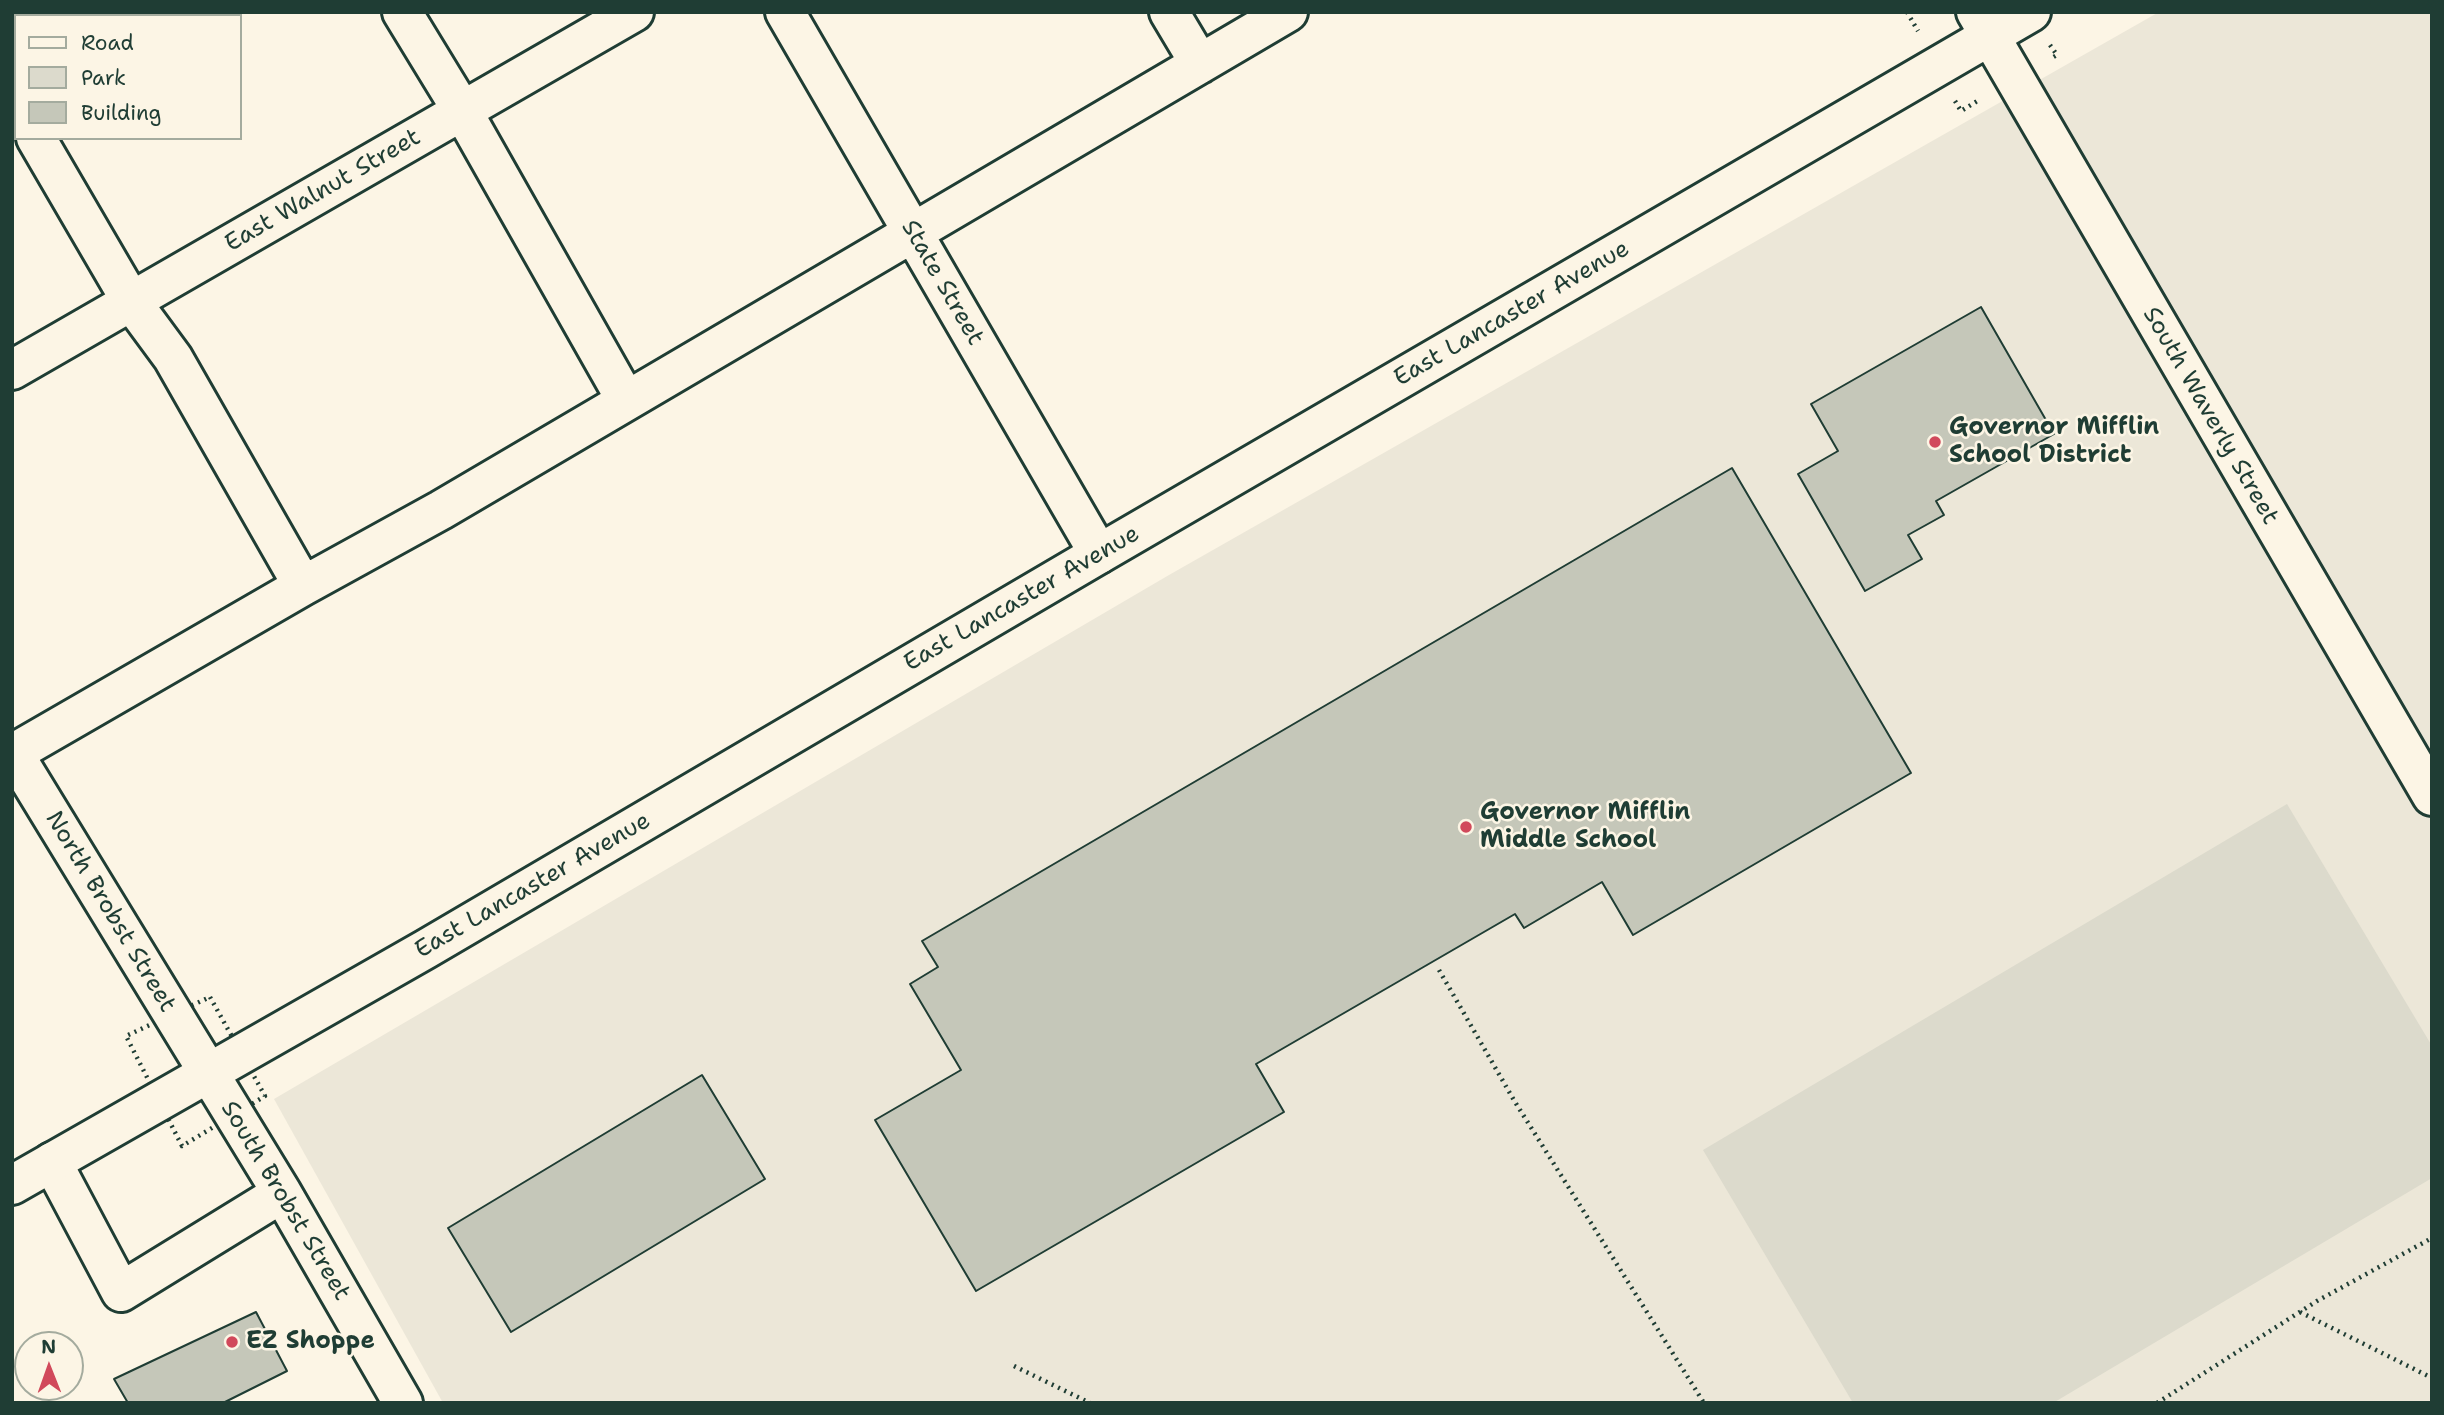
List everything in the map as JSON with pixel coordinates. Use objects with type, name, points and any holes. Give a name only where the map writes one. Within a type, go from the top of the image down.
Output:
[{"type":"street","points":[[402,12],[463,112],[626,400]]},
{"type":"street","name":"East Walnut Street","points":[[12,370],[634,12]]},
{"type":"street","name":"State Street","points":[[785,12],[1099,554]]},
{"type":"street","points":[[1169,12],[1200,64]]},
{"type":"street","points":[[13,753],[441,510],[1288,12]]},
{"type":"street","name":"East Lancaster Avenue","points":[[12,1185],[438,942],[1099,554],[1983,24],[2031,12]]},
{"type":"street","name":"South Waverly Street","points":[[1983,24],[2428,781]]},
{"type":"street","points":[[37,140],[131,301],[173,358],[303,586]]},
{"type":"street","name":"North Brobst Street","points":[[13,753],[207,1073]]},
{"type":"street","name":"South Brobst Street","points":[[207,1073],[282,1193],[403,1403]]},
{"type":"street","points":[[52,1162],[121,1292],[282,1193]]},
{"type":"path","points":[[1439,970],[1515,1102],[1704,1403]]},
{"type":"path","points":[[2157,1403],[2300,1312],[2432,1238]]},
{"type":"path","points":[[2300,1312],[2432,1378]]},
{"type":"path","points":[[1014,1366],[1090,1403]]},
{"type":"shaded area","points":[[2159,12],[2432,12],[2432,1403],[443,1403],[274,1099],[1169,575]]},
{"type":"green space","points":[[2287,804],[2432,1046],[2432,1178],[2053,1403],[1853,1403],[1703,1150]]},
{"type":"building","name":"Governor Mifflin School District","points":[[1981,307],[2054,434],[1936,501],[1944,515],[1908,535],[1922,559],[1865,591],[1798,474],[1838,451],[1811,404]]},
{"type":"building","name":"Governor Mifflin Middle School","points":[[1732,468],[1911,773],[1633,935],[1602,882],[1524,928],[1515,914],[1256,1064],[1284,1112],[976,1291],[875,1120],[961,1070],[910,984],[938,967],[922,941]]},
{"type":"building","points":[[702,1075],[765,1179],[511,1332],[448,1228]]},
{"type":"building","name":"EZ Shoppe","points":[[256,1312],[287,1371],[223,1403],[128,1403],[114,1379]]},
{"type":"place","name":"Governor Mifflin School District","points":[[1935,442]]},
{"type":"place","name":"Governor Mifflin Middle School","points":[[1466,827]]},
{"type":"place","name":"EZ Shoppe","points":[[232,1342]]}]
